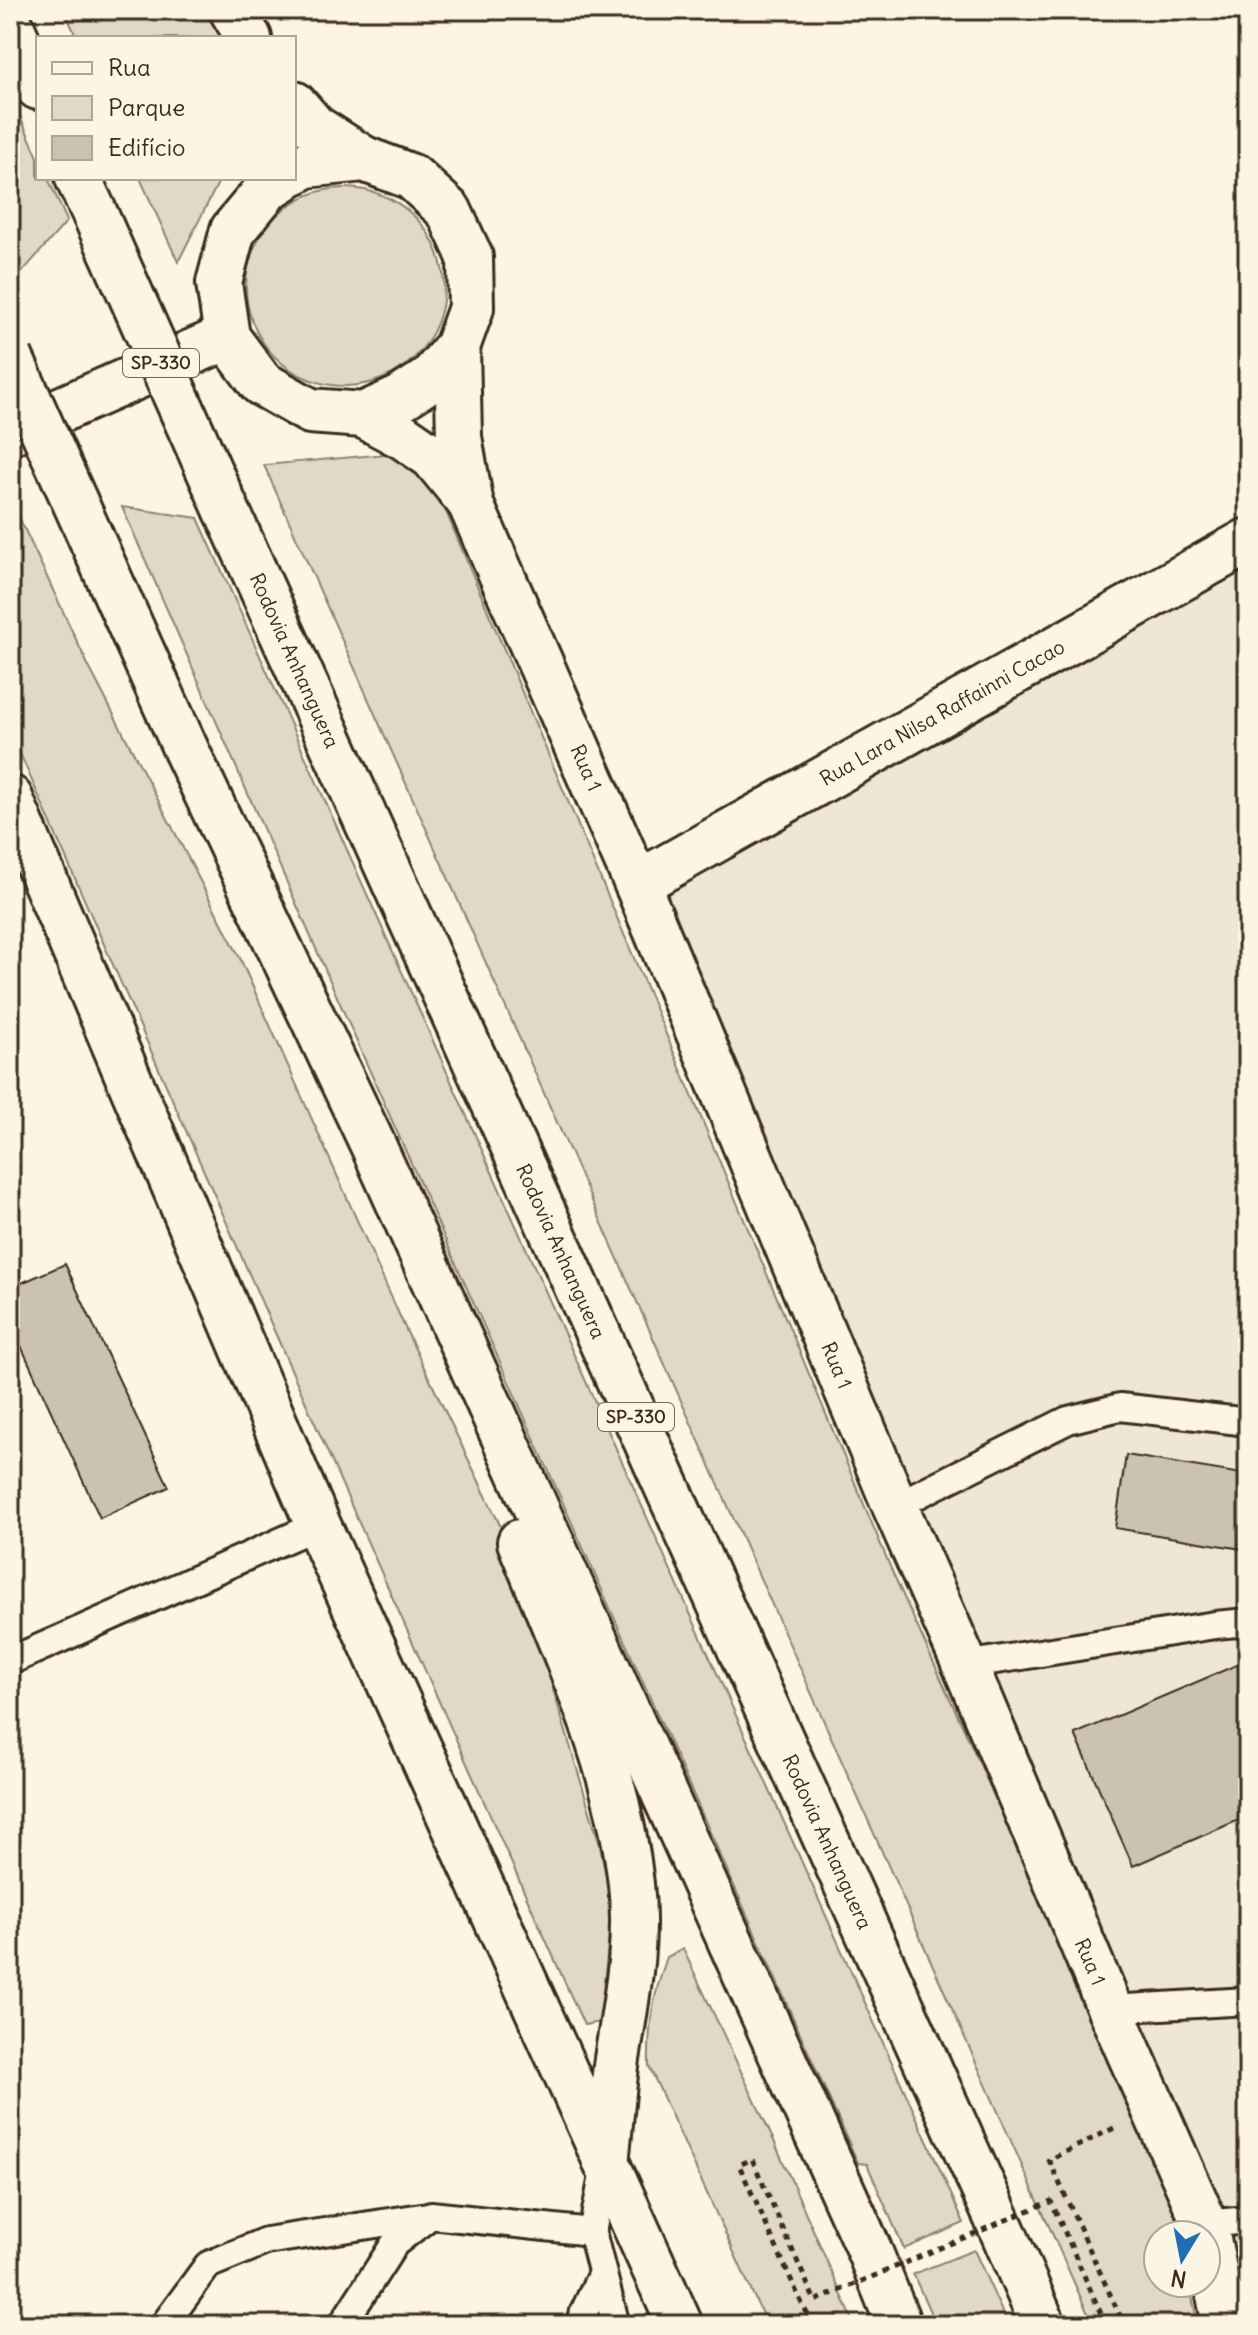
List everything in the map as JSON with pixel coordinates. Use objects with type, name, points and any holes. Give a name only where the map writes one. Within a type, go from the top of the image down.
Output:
[{"type":"main road","points":[[232,10],[248,36]]},
{"type":"main road","points":[[10,24],[36,82]]},
{"type":"main road","points":[[281,180],[268,188],[233,230],[219,283],[227,337],[261,383],[310,411],[363,415],[401,398],[430,379],[457,347],[471,308],[470,257],[449,211],[412,177],[364,159],[314,127],[296,106]]},
{"type":"main road","points":[[296,171],[306,165],[364,159]]},
{"type":"main road","name":"Rodovia Anhanguera","points":[[86,196],[1043,2325]]},
{"type":"main road","points":[[10,432],[227,337]]},
{"type":"main road","name":"Rua 1","points":[[457,347],[459,437],[471,505],[637,884],[895,1506],[1203,2219]]},
{"type":"main road","points":[[10,357],[186,750],[372,1143],[856,2221],[899,2325]]},
{"type":"main road","name":"Rua 1","points":[[363,415],[433,457],[471,505]]},
{"type":"main road","name":"Rua Lara Nilsa Raffainni Cacao","points":[[637,884],[1248,541]]},
{"type":"main road","points":[[10,798],[318,1525],[680,2325]]},
{"type":"main road","points":[[372,1143],[425,1308],[592,1720],[617,1809],[631,1885],[632,1967],[616,2063],[606,2163]]},
{"type":"main road","name":"Rua 1","points":[[1220,2299],[1225,2325]]},
{"type":"lane","points":[[895,1506],[1068,1420],[1120,1407],[1248,1422]]},
{"type":"lane","points":[[10,1661],[318,1525]]},
{"type":"lane","points":[[965,1665],[1248,1622]]},
{"type":"lane","points":[[1110,2009],[1248,2001]]},
{"type":"lane","points":[[606,2163],[592,2232],[616,2325]]},
{"type":"lane","points":[[164,2325],[208,2265],[266,2241],[431,2215],[592,2232]]},
{"type":"lane","points":[[342,2325],[395,2243],[431,2215]]},
{"type":"lane","points":[[1222,2222],[1248,2220]]},
{"type":"lane","points":[[578,2325],[602,2273]]},
{"type":"path","points":[[1124,2325],[1049,2160],[1155,2108]]},
{"type":"path","points":[[814,2325],[739,2165],[752,2159],[815,2301],[1051,2201],[1106,2325]]},
{"type":"shaded area","points":[[1248,514],[1248,2274],[637,884]]},
{"type":"green space","points":[[64,10],[205,10],[220,36],[76,36]]},
{"type":"green space","points":[[10,94],[36,152],[36,180],[49,180],[67,221],[18,277],[10,259]]},
{"type":"green space","points":[[141,180],[221,180],[218,183],[178,262]]},
{"type":"green space","points":[[345,188],[383,195],[415,217],[437,249],[444,287],[437,325],[415,357],[383,379],[345,386],[307,379],[275,357],[253,325],[246,287],[253,249],[275,217],[307,195]]},
{"type":"green space","points":[[387,454],[414,463],[434,483],[892,1571],[1165,2171],[1176,2219],[1142,2219],[1142,2299],[1192,2299],[1198,2325],[1093,2325],[264,465]]},
{"type":"green space","points":[[11,500],[88,665],[239,956],[406,1330],[500,1525],[524,1593],[600,1845],[612,1907],[600,2022],[584,2025],[10,731]]},
{"type":"green space","points":[[122,507],[198,518],[964,2223],[904,2249],[867,2164],[858,2163],[360,1049]]},
{"type":"green space","points":[[683,1949],[774,2141],[855,2325],[767,2325],[649,2066],[649,2036],[658,1985],[667,1957]]},
{"type":"green space","points":[[974,2250],[1008,2325],[936,2325],[913,2274]]},
{"type":"building","points":[[65,1264],[169,1487],[100,1518],[10,1322],[10,1288]]},
{"type":"building","points":[[1126,1455],[1248,1475],[1248,1550],[1115,1528]]},
{"type":"building","points":[[1248,1660],[1248,1816],[1133,1866],[1075,1734]]}]
